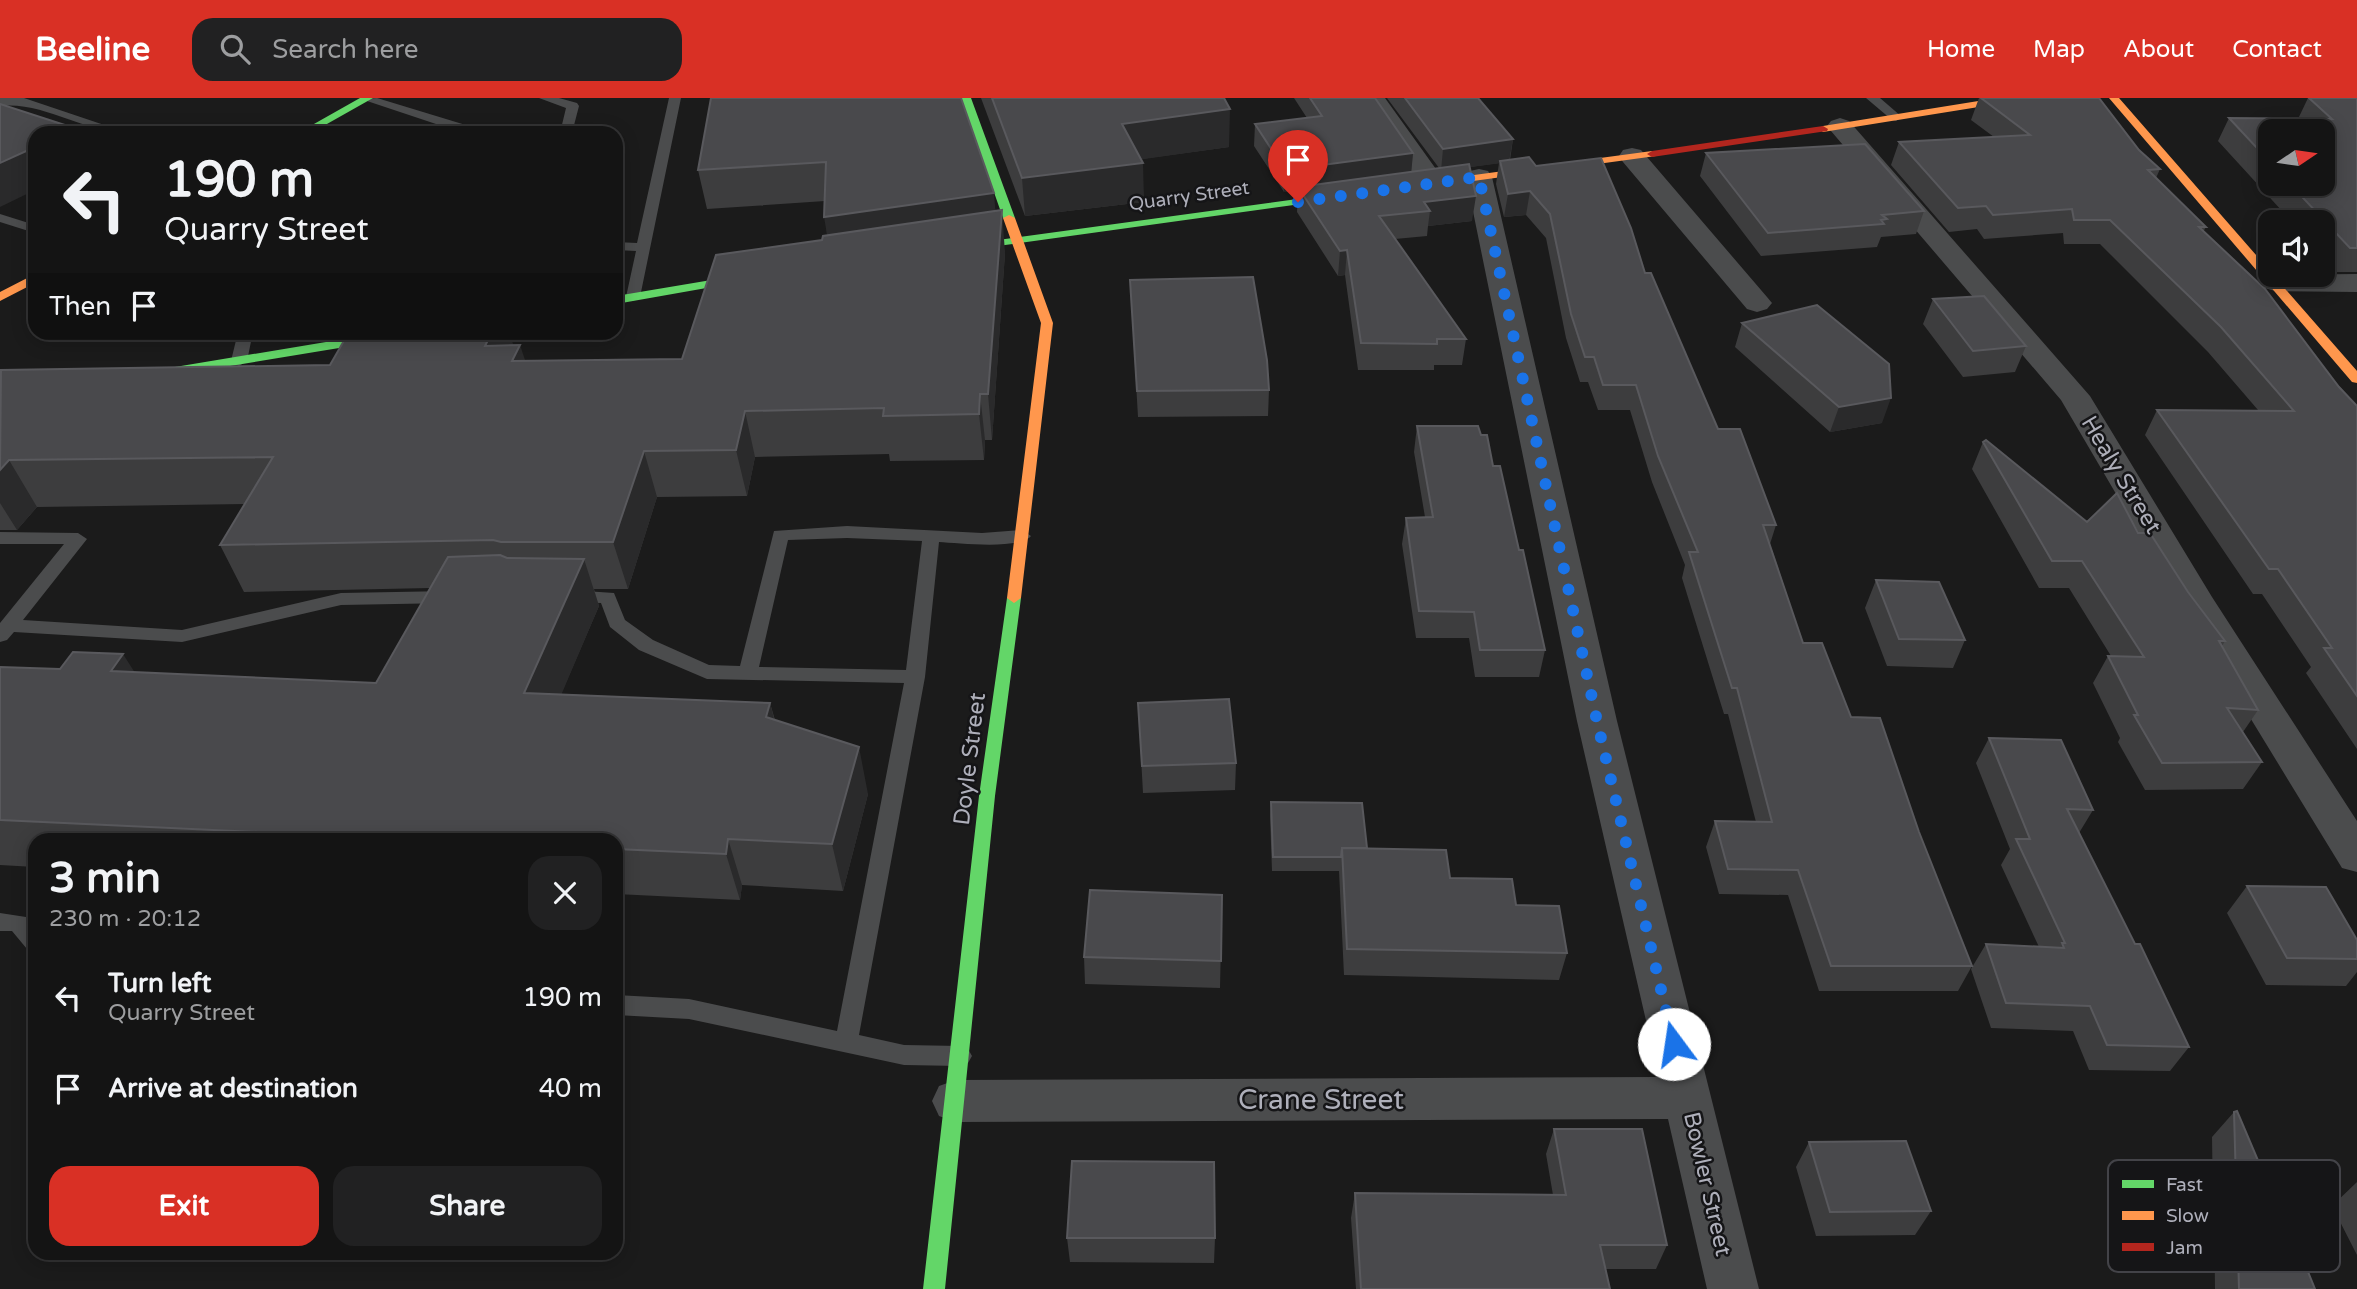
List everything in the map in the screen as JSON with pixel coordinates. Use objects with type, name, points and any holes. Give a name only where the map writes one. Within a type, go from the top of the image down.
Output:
[{"type":"main road","points":[[316,126],[368,98]]},
{"type":"main road","name":"Doyle Street","points":[[934,1289],[987,796],[1047,323],[966,98]]},
{"type":"main road","points":[[1406,187],[1840,126],[2017,98]]},
{"type":"main road","points":[[2114,98],[2258,263]]},
{"type":"main road","name":"Quarry Street","points":[[936,251],[1366,192]]},
{"type":"main road","points":[[623,299],[773,274]]},
{"type":"main road","points":[[0,297],[28,282]]},
{"type":"main road","points":[[2279,287],[2357,379]]},
{"type":"main road","points":[[0,310],[16,288]]},
{"type":"main road","points":[[136,377],[363,340]]},
{"type":"street","points":[[1372,98],[1433,183]]},
{"type":"street","name":"Healy Street","points":[[1840,126],[2074,396],[2198,603],[2357,856]]},
{"type":"street","points":[[1632,156],[1758,303]]},
{"type":"street","name":"Bowler Street","points":[[1479,177],[1597,721],[1733,1289]]},
{"type":"street","points":[[2335,283],[2357,283]]},
{"type":"street","name":"Crane Street","points":[[958,1079],[1687,1098]]},
{"type":"lane","points":[[368,98],[456,126]]},
{"type":"lane","points":[[545,98],[573,106],[568,126]]},
{"type":"lane","points":[[634,297],[675,98]]},
{"type":"lane","points":[[1872,98],[1896,117]]},
{"type":"lane","points":[[0,102],[18,100],[100,126]]},
{"type":"lane","points":[[0,218],[28,227]]},
{"type":"lane","points":[[0,237],[28,227]]},
{"type":"lane","points":[[623,246],[644,247]]},
{"type":"lane","points":[[239,360],[244,340]]},
{"type":"lane","points":[[748,673],[780,535],[847,532],[931,538],[1022,536]]},
{"type":"lane","points":[[0,538],[78,539],[4,630]]},
{"type":"lane","points":[[846,1042],[915,677],[931,538]]},
{"type":"lane","points":[[4,630],[182,635],[341,599],[471,596]]},
{"type":"lane","points":[[552,596],[608,597],[617,623],[646,645],[707,672],[915,677]]},
{"type":"lane","points":[[0,922],[18,923],[28,935]]},
{"type":"lane","points":[[623,1005],[690,1009],[846,1042],[904,1055],[958,1079]]},
{"type":"building","points":[[711,98],[961,98],[994,193],[824,217],[826,162],[698,170]]},
{"type":"building","points":[[992,98],[1224,98],[1230,109],[1122,124],[1143,163],[1022,178]]},
{"type":"building","points":[[1310,98],[1375,98],[1413,153],[1285,170],[1255,124],[1322,116]]},
{"type":"building","points":[[1405,98],[1478,98],[1513,139],[1443,149]]},
{"type":"building","points":[[1981,98],[2099,98],[2139,150],[2160,169],[2148,170],[2206,227],[2199,227],[2258,282],[2258,287],[2265,289],[2339,387],[2357,406],[2357,696],[2324,648],[2332,648],[2278,569],[2269,569],[2157,410],[2294,411],[2221,327],[2110,220],[2074,220],[2072,209],[1993,215],[1986,206],[1958,208],[1899,142],[2030,135]]},
{"type":"building","points":[[2309,98],[2357,98],[2357,248],[2350,248],[2335,232],[2335,210],[2314,210],[2301,196],[2335,196],[2335,119]]},
{"type":"building","points":[[0,104],[68,126],[28,126],[28,150],[0,163]]},
{"type":"building","points":[[2229,118],[2332,119],[2258,119],[2258,149]]},
{"type":"building","points":[[1865,144],[1924,211],[1882,215],[1887,219],[1881,220],[1884,224],[1768,233],[1706,153]]},
{"type":"building","points":[[1529,157],[1536,166],[1601,158],[1631,228],[1645,273],[1651,273],[1718,429],[1740,429],[1776,525],[1763,525],[1803,643],[1822,643],[1851,717],[1880,718],[1919,832],[1972,966],[1831,966],[1798,870],[1728,869],[1715,821],[1772,822],[1737,688],[1732,688],[1689,552],[1698,552],[1658,456],[1636,385],[1603,385],[1594,357],[1585,357],[1571,314],[1550,214],[1530,191],[1508,194],[1500,161]]},
{"type":"building","points":[[1469,164],[1476,196],[1424,202],[1430,211],[1379,216],[1466,339],[1437,339],[1437,344],[1361,343],[1347,250],[1340,251],[1298,187]]},
{"type":"building","points":[[1002,210],[988,394],[980,394],[979,414],[883,416],[884,408],[745,411],[736,450],[644,451],[613,542],[493,540],[220,545],[273,457],[9,460],[0,470],[1,370],[330,365],[344,340],[488,340],[485,346],[520,345],[512,361],[682,359],[716,255],[822,240],[823,236]]},
{"type":"building","points":[[1253,277],[1267,360],[1269,390],[1137,391],[1130,280]]},
{"type":"building","points":[[1984,296],[2026,346],[1973,351],[1933,299]]},
{"type":"building","points":[[1817,305],[1889,364],[1891,398],[1839,407],[1742,323]]},
{"type":"building","points":[[1417,426],[1478,426],[1481,435],[1487,435],[1493,466],[1500,466],[1519,550],[1523,550],[1545,650],[1480,650],[1474,612],[1419,611],[1406,518],[1433,517]]},
{"type":"building","points":[[1986,440],[2087,522],[2117,493],[2138,533],[2150,533],[2188,592],[2225,641],[2219,641],[2258,710],[2227,708],[2262,762],[2162,763],[2134,715],[2138,715],[2108,656],[2144,657],[2082,561],[2052,561],[1983,442]]},
{"type":"building","points":[[500,555],[507,558],[584,559],[524,693],[770,703],[766,717],[859,747],[832,844],[728,839],[726,854],[623,849],[623,833],[279,833],[0,820],[0,667],[60,669],[73,652],[123,654],[111,671],[376,683],[448,557]]},
{"type":"building","points":[[1876,580],[1939,582],[1965,640],[1899,639]]},
{"type":"building","points":[[1229,699],[1236,763],[1142,766],[1138,703]]},
{"type":"building","points":[[1989,738],[2061,740],[2093,810],[2067,809],[2135,944],[2140,944],[2189,1047],[2107,1045],[2090,1006],[2006,1003],[1986,944],[2064,948],[2062,943],[2065,943],[2016,839],[2030,839]]},
{"type":"building","points":[[1271,802],[1362,803],[1367,848],[1342,848],[1341,857],[1273,857]]},
{"type":"building","points":[[1342,848],[1446,850],[1450,878],[1512,879],[1516,905],[1559,906],[1567,953],[1347,949]]},
{"type":"building","points":[[2247,886],[2326,887],[2357,940],[2357,959],[2287,958]]},
{"type":"building","points":[[1090,890],[1222,895],[1221,961],[1084,957]]},
{"type":"building","points":[[2237,1111],[2258,1160],[2235,1160],[2234,1112]]},
{"type":"building","points":[[1554,1129],[1642,1129],[1667,1245],[1600,1245],[1610,1289],[1361,1289],[1355,1193],[1566,1195]]},
{"type":"building","points":[[1906,1141],[1931,1211],[1830,1212],[1809,1142]]},
{"type":"building","points":[[1072,1161],[1214,1162],[1215,1238],[1067,1238]]},
{"type":"building","points":[[2239,1272],[2308,1272],[2315,1289],[2239,1289]]},
{"type":"traffic: fast","points":[[316,126],[368,98]]},
{"type":"traffic: fast","points":[[966,98],[1009,218]]},
{"type":"traffic: fast","points":[[954,249],[1348,195]]},
{"type":"traffic: fast","points":[[623,299],[759,276]]},
{"type":"traffic: fast","points":[[151,375],[363,340]]},
{"type":"traffic: fast","points":[[934,1289],[987,796],[1014,598]]},
{"type":"traffic: slow","points":[[1823,129],[2016,98]]},
{"type":"traffic: slow","points":[[2114,98],[2357,379]]},
{"type":"traffic: slow","points":[[1422,185],[1652,154]]},
{"type":"traffic: slow","points":[[1009,218],[1047,323],[1014,598]]},
{"type":"traffic: slow","points":[[0,297],[28,282]]},
{"type":"traffic: jam","points":[[1652,154],[1823,129]]},
{"type":"route","points":[[1298,202],[1479,177],[1597,721],[1674,1044]]}]
